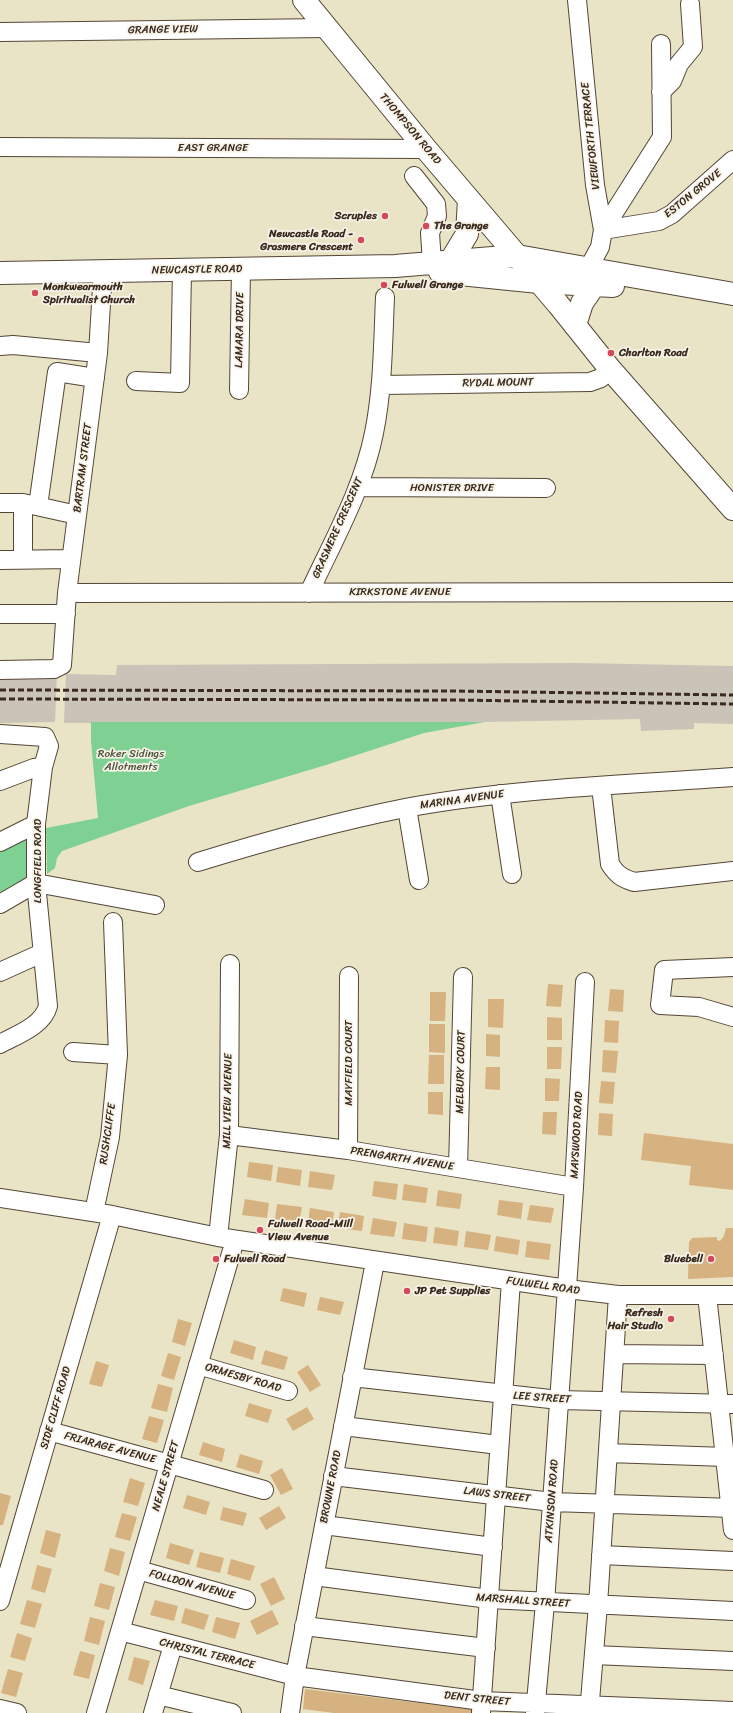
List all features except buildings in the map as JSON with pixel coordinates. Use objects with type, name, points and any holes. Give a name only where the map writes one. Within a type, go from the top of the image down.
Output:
[{"type":"main road","name":"THOMPSON ROAD","points":[[304,0],[426,149],[517,256]]},
{"type":"main road","points":[[441,262],[467,234],[469,200]]},
{"type":"main road","points":[[517,256],[610,369],[733,509]]},
{"type":"main road","name":"NEWCASTLE ROAD","points":[[0,273],[394,266],[517,256],[592,277]]},
{"type":"main road","name":"NEWCASTLE ROAD","points":[[394,266],[539,282],[592,277]]},
{"type":"main road","points":[[575,325],[592,277],[688,287],[733,294]]},
{"type":"street","name":"VIEWFORTH TERRACE","points":[[577,0],[595,185],[603,230],[592,277]]},
{"type":"street","points":[[661,92],[672,81],[679,64],[693,47],[690,4]]},
{"type":"street","name":"GRANGE VIEW","points":[[0,32],[326,28]]},
{"type":"street","points":[[603,230],[662,137],[660,44]]},
{"type":"street","name":"EAST GRANGE","points":[[0,147],[426,149]]},
{"type":"street","name":"ESTON GROVE","points":[[603,230],[659,221],[672,214],[733,160]]},
{"type":"street","points":[[414,176],[436,204],[437,216],[430,233],[441,262]]},
{"type":"street","name":"LAMARA DRIVE","points":[[239,390],[241,269]]},
{"type":"street","points":[[136,381],[180,383],[182,270]]},
{"type":"street","name":"BARTRAM STREET","points":[[0,670],[54,669],[62,665],[67,593],[98,353],[103,271]]},
{"type":"street","name":"GRASMERE CRESCENT","points":[[309,593],[359,487],[374,434],[381,386],[385,297]]},
{"type":"street","points":[[0,346],[13,345],[98,353]]},
{"type":"street","name":"RYDAL MOUNT","points":[[381,386],[590,382],[601,378],[610,369]]},
{"type":"street","points":[[23,559],[30,504],[57,372],[95,378]]},
{"type":"street","name":"HONISTER DRIVE","points":[[359,487],[546,488]]},
{"type":"street","points":[[0,503],[30,504],[77,515]]},
{"type":"street","points":[[0,560],[71,559]]},
{"type":"street","name":"KIRKSTONE AVENUE","points":[[67,593],[733,592]]},
{"type":"street","points":[[0,614],[66,614]]},
{"type":"street","name":"LONGFIELD ROAD","points":[[0,734],[45,737],[49,746],[44,768],[36,824],[36,883],[48,1006],[46,1014],[40,1021],[0,1044]]},
{"type":"street","points":[[0,781],[34,768],[44,768]]},
{"type":"street","name":"MARINA AVENUE","points":[[198,862],[344,820],[407,808],[500,794],[733,777]]},
{"type":"street","points":[[601,786],[610,864],[615,873],[622,879],[634,882],[733,871]]},
{"type":"street","points":[[500,794],[512,874]]},
{"type":"street","points":[[407,808],[419,880]]},
{"type":"street","points":[[0,842],[36,824]]},
{"type":"street","points":[[0,904],[36,883],[146,900]]},
{"type":"street","name":"RUSHCLIFFE","points":[[103,1214],[118,1055],[113,922]]},
{"type":"street","points":[[0,972],[42,952]]},
{"type":"street","name":"MILL VIEW AVENUE","points":[[227,1239],[230,964]]},
{"type":"street","points":[[733,967],[664,970],[660,1005],[699,1007],[733,1018]]},
{"type":"street","name":"MAYFIELD COURT","points":[[348,1150],[349,976]]},
{"type":"street","name":"MELBURY COURT","points":[[458,1168],[463,977]]},
{"type":"street","name":"MAYSWOOD ROAD","points":[[567,1289],[585,982]]},
{"type":"street","points":[[73,1052],[118,1055]]},
{"type":"street","name":"PRENGARTH AVENUE","points":[[229,1135],[348,1150],[574,1187]]},
{"type":"street","name":"FULWELL ROAD","points":[[0,1198],[103,1214],[227,1239],[375,1262],[567,1289],[618,1295],[733,1295]]},
{"type":"street","name":"SIDE CLIFF ROAD","points":[[0,1601],[49,1431],[103,1214]]},
{"type":"street","name":"NEALE STREET","points":[[96,1713],[198,1365],[227,1239]]},
{"type":"street","name":"BROWNE ROAD","points":[[290,1713],[294,1676],[375,1262]]},
{"type":"street","points":[[481,1707],[511,1281]]},
{"type":"street","name":"ATKINSON ROAD","points":[[535,1709],[545,1603],[567,1289]]},
{"type":"street","points":[[589,1710],[598,1605],[618,1295]]},
{"type":"street","points":[[707,1295],[714,1355],[726,1405],[726,1457],[733,1530]]},
{"type":"street","points":[[614,1354],[714,1355]]},
{"type":"street","name":"ORMESBY ROAD","points":[[198,1365],[288,1390]]},
{"type":"street","name":"LEE STREET","points":[[352,1377],[503,1395],[559,1400],[726,1405]]},
{"type":"street","points":[[343,1426],[500,1445]]},
{"type":"street","name":"FRIARAGE AVENUE","points":[[49,1431],[264,1490]]},
{"type":"street","points":[[608,1453],[726,1457]]},
{"type":"street","name":"LAWS STREET","points":[[333,1476],[552,1502],[732,1508]]},
{"type":"street","points":[[324,1526],[493,1547]]},
{"type":"street","points":[[601,1555],[733,1561]]},
{"type":"street","name":"FOLLDON AVENUE","points":[[138,1570],[246,1600]]},
{"type":"street","name":"MARSHALL STREET","points":[[314,1576],[489,1599],[545,1603],[733,1611]]},
{"type":"street","points":[[304,1626],[486,1648]]},
{"type":"street","name":"CHRISTAL TERRACE","points":[[120,1631],[294,1676]]},
{"type":"street","points":[[153,1713],[173,1645]]},
{"type":"street","points":[[594,1655],[733,1661]]},
{"type":"street","name":"DENT STREET","points":[[294,1676],[481,1707],[589,1710],[733,1711]]},
{"type":"street","points":[[158,1695],[232,1713]]},
{"type":"street","points":[[0,1709],[17,1713]]},
{"type":"shaded area","points":[[577,663],[733,666],[733,724],[694,723],[694,729],[641,731],[640,719],[485,722],[64,723],[66,674],[116,675],[117,665]]},
{"type":"shaded area","points":[[57,673],[55,722],[0,723],[0,675]]},
{"type":"green space","name":"Roker Sidings Allotments","points":[[91,722],[485,722],[424,733],[326,765],[189,806],[62,851],[57,858],[55,868],[47,874],[46,828],[98,818],[91,741]]},
{"type":"green space","points":[[28,834],[31,880],[0,896],[0,847]]},
{"type":"railway","points":[[0,690],[451,691],[733,695]]},
{"type":"railway","points":[[0,699],[451,700],[733,704]]},
{"type":"place","name":"Scruples","points":[[385,216]]},
{"type":"place","name":"The Grange","points":[[426,226]]},
{"type":"place","name":"Newcastle Road - Grasmere Crescent","points":[[361,240]]},
{"type":"place","name":"Fulwell Grange","points":[[384,285]]},
{"type":"place","name":"Monkwearmouth Spiritualist Church","points":[[35,293]]},
{"type":"place","name":"Charlton Road","points":[[611,353]]},
{"type":"place","name":"Fulwell Road-Mill View Avenue","points":[[260,1230]]},
{"type":"place","name":"Fulwell Road","points":[[216,1259]]},
{"type":"place","name":"Bluebell","points":[[711,1259]]},
{"type":"place","name":"JP Pet Supplies","points":[[407,1291]]},
{"type":"place","name":"Refresh Hair Studio","points":[[671,1319]]}]
